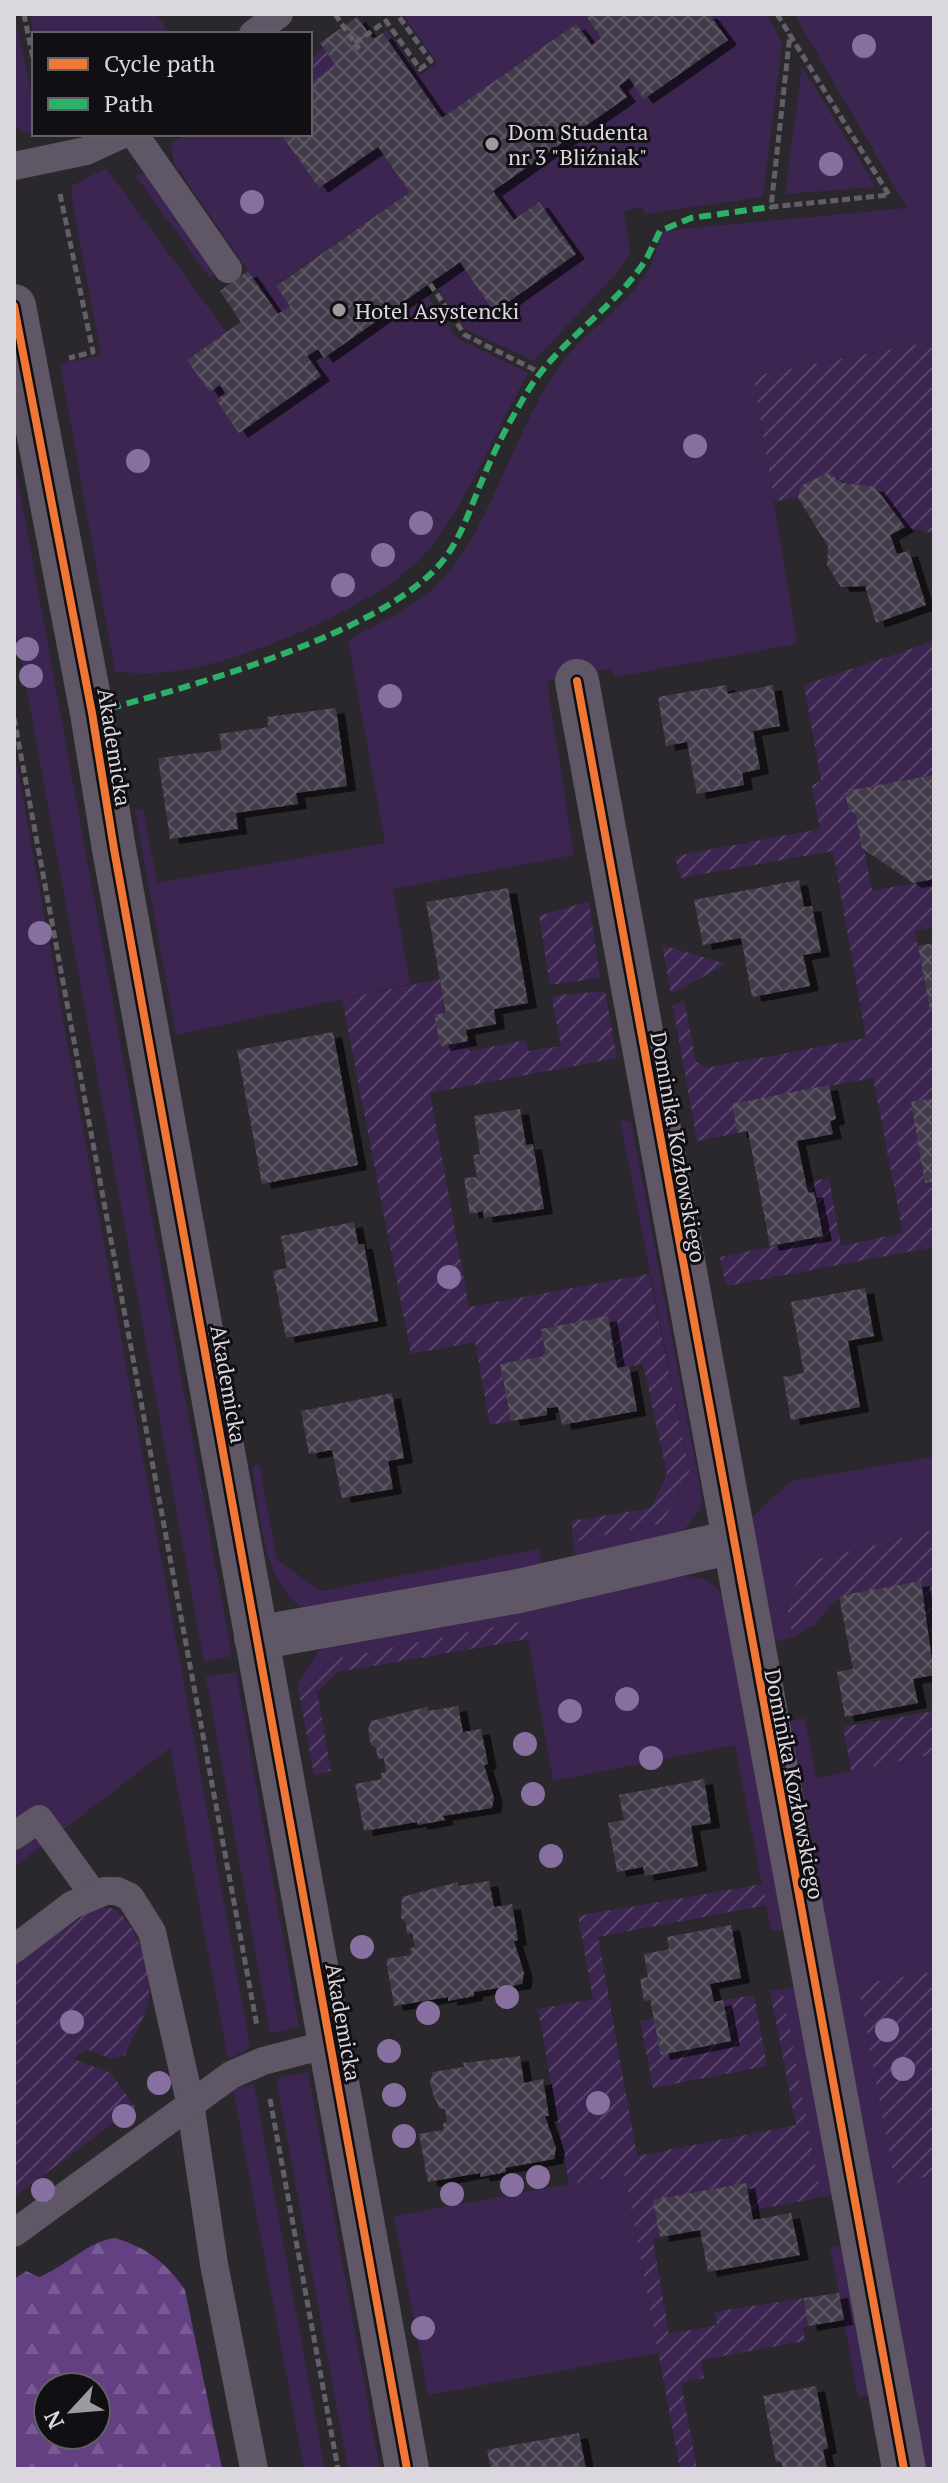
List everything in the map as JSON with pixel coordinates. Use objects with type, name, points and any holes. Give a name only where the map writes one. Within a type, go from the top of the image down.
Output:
[{"type":"street","name":"Akademicka","points":[[14,306],[92,713],[407,2469]]},
{"type":"street","name":"Dominika Kozłowskiego","points":[[577,681],[732,1542],[904,2469]]},
{"type":"street","points":[[256,1638],[519,1591],[732,1542]]},
{"type":"lane","points":[[256,32],[279,14]]},
{"type":"lane","points":[[14,166],[86,151],[119,136]]},
{"type":"lane","points":[[135,136],[228,269]]},
{"type":"lane","points":[[14,1836],[39,1819],[93,1894]]},
{"type":"lane","points":[[14,1949],[93,1894],[117,1891],[130,1897],[152,1932],[190,2102],[214,2264],[254,2469]]},
{"type":"lane","points":[[14,2233],[231,2075],[263,2061],[329,2044]]},
{"type":"path","points":[[24,14],[32,53]]},
{"type":"path","points":[[335,14],[359,49]]},
{"type":"path","points":[[355,43],[386,21],[420,69],[431,61],[397,14]]},
{"type":"path","points":[[777,14],[790,34],[889,195],[771,207],[790,34]]},
{"type":"path","points":[[53,158],[93,352],[55,361]]},
{"type":"path","points":[[430,284],[465,335],[541,373]]},
{"type":"path","points":[[14,718],[338,2469]]},
{"type":"shaded area","points":[[14,14],[32,96],[32,134],[14,125]]},
{"type":"shaded area","points":[[30,14],[156,14],[169,32],[33,32]]},
{"type":"shaded area","points":[[403,14],[585,14],[601,38],[592,45],[576,24],[442,118],[383,33],[387,30],[420,76],[437,63]]},
{"type":"shaded area","points":[[709,14],[767,14],[782,42],[763,197],[645,214],[641,206],[624,212],[630,251],[622,267],[534,361],[465,329],[433,282],[460,262],[494,311],[575,255],[539,202],[514,220],[493,191],[626,98],[619,86],[629,78],[644,99],[727,40]]},
{"type":"shaded area","points":[[794,14],[934,14],[934,341],[753,376],[797,644],[614,677],[611,668],[547,681],[574,855],[393,889],[410,984],[176,1035],[135,811],[143,808],[157,883],[385,843],[348,640],[416,602],[436,586],[455,564],[487,510],[544,390],[574,348],[636,287],[656,252],[660,231],[907,208]]},
{"type":"shaded area","points":[[324,48],[336,65],[312,83],[312,57]]},
{"type":"shaded area","points":[[802,67],[876,187],[785,194]]},
{"type":"shaded area","points":[[183,136],[282,136],[319,188],[378,147],[410,192],[276,285],[290,306],[278,314],[174,163],[171,144]]},
{"type":"shaded area","points":[[106,168],[227,333],[188,360],[210,392],[220,385],[226,394],[217,401],[239,433],[320,376],[307,356],[318,349],[325,358],[423,289],[458,339],[528,373],[456,509],[430,548],[410,568],[349,609],[312,627],[238,656],[175,671],[115,672],[60,364],[101,355],[71,195],[72,186]]},
{"type":"shaded area","points":[[146,173],[216,273],[210,278],[135,175]]},
{"type":"shaded area","points":[[934,341],[934,533],[905,527],[875,487],[843,483],[828,473],[798,498],[774,501],[753,376]]},
{"type":"shaded area","points":[[14,458],[232,1656],[204,1662],[14,620]]},
{"type":"shaded area","points":[[934,641],[934,775],[853,790],[872,891],[934,879],[934,927],[915,931],[930,1010],[934,1009],[934,1098],[911,1103],[925,1182],[934,1181],[934,1247],[726,1286],[720,1257],[823,1236],[814,1192],[808,1193],[805,1183],[829,1178],[841,1246],[903,1233],[873,1078],[733,1104],[738,1133],[697,1141],[673,1007],[684,1000],[696,1061],[705,1068],[866,1038],[833,851],[680,878],[675,856],[820,829],[812,785],[821,781],[804,685]]},
{"type":"shaded area","points":[[14,750],[248,2035],[250,2048],[228,2059],[170,1748],[14,1867]]},
{"type":"shaded area","points":[[589,901],[600,978],[550,985],[539,916]]},
{"type":"shaded area","points":[[662,945],[726,964],[671,994]]},
{"type":"shaded area","points":[[440,979],[446,1013],[435,1015],[441,1046],[468,1041],[469,1051],[526,1040],[528,1051],[561,1046],[551,996],[605,991],[617,1058],[430,1093],[469,1307],[649,1274],[690,1475],[662,1523],[573,1542],[572,1521],[651,1508],[667,1474],[643,1364],[617,1368],[608,1317],[541,1328],[546,1356],[500,1364],[511,1421],[490,1425],[475,1342],[411,1354],[342,999]]},
{"type":"shaded area","points":[[620,1120],[631,1122],[701,1492],[701,1509],[683,1531],[576,1559],[573,1542],[662,1523],[690,1475]]},
{"type":"shaded area","points":[[934,1457],[934,1530],[811,1561],[786,1599],[792,1638],[774,1642],[751,1518],[791,1481]]},
{"type":"shaded area","points":[[259,1464],[277,1560],[321,1591],[539,1549],[542,1567],[303,1608],[289,1596],[279,1581],[265,1544],[252,1467]]},
{"type":"shaded area","points":[[934,1530],[934,1660],[920,1581],[839,1596],[814,1625],[792,1638],[786,1599],[811,1561]]},
{"type":"shaded area","points":[[681,1574],[709,1581],[727,1600],[788,1929],[771,1931],[735,1745],[553,1781],[525,1622],[330,1660],[300,1698],[297,1683],[321,1648]]},
{"type":"shaded area","points":[[525,1621],[529,1639],[337,1672],[317,1692],[331,1771],[314,1775],[300,1698],[330,1660]]},
{"type":"shaded area","points":[[236,1672],[299,2026],[270,2034],[206,1677]]},
{"type":"shaded area","points":[[934,1711],[934,1754],[851,1771],[843,1727]]},
{"type":"shaded area","points":[[805,1718],[816,1778],[934,1754],[934,1971],[858,1986],[896,2182],[934,2175],[934,2469],[926,2469],[788,1722]]},
{"type":"shaded area","points":[[763,1884],[767,1905],[598,1937],[637,2156],[796,2125],[770,1991],[782,1989],[821,2197],[751,2211],[746,2183],[654,2200],[660,2237],[653,2239],[669,2334],[717,2325],[714,2312],[804,2298],[808,2326],[803,2327],[805,2341],[701,2360],[704,2378],[681,2383],[697,2469],[680,2469],[625,2175],[569,2184],[538,2009],[593,1999],[578,1916]]},
{"type":"shaded area","points":[[109,1907],[127,1921],[140,1945],[149,1985],[148,2003],[125,2055],[112,2059],[86,2049],[73,2059],[111,2073],[135,2107],[14,2197],[14,1964],[95,1908]]},
{"type":"shaded area","points":[[934,1971],[934,2175],[895,2183],[858,1985]]},
{"type":"shaded area","points":[[800,1986],[839,2194],[821,2197],[782,1990]]},
{"type":"shaded area","points":[[754,1995],[767,2066],[653,2088],[640,2021],[654,2018],[661,2055],[731,2041],[723,2000]]},
{"type":"shaded area","points":[[308,2072],[380,2469],[348,2469],[276,2078]]},
{"type":"shaded area","points":[[254,2084],[325,2469],[304,2469],[233,2089]]},
{"type":"shaded area","points":[[625,2174],[658,2353],[428,2395],[394,2216]]},
{"type":"shaded area","points":[[848,2244],[876,2393],[858,2397],[830,2247]]},
{"type":"green space","points":[[115,2238],[146,2251],[171,2272],[185,2290],[222,2469],[14,2469],[14,2279],[26,2271],[39,2277],[95,2244]]},
{"type":"building","points":[[585,14],[709,14],[728,40],[644,99],[629,78],[619,86],[627,97],[493,191],[514,220],[539,202],[576,254],[494,312],[460,262],[324,358],[318,349],[307,356],[321,376],[239,433],[216,400],[226,394],[220,385],[210,392],[187,360],[241,322],[220,291],[248,271],[278,314],[290,306],[276,286],[410,192],[378,147],[319,188],[282,136],[312,136],[312,83],[336,65],[320,43],[357,17],[373,39],[383,33],[442,118],[576,24],[592,45],[601,38]]},
{"type":"building","points":[[828,473],[843,483],[875,487],[905,527],[890,535],[897,554],[909,551],[926,605],[876,623],[865,586],[841,587],[827,565],[828,546],[798,498],[802,485]]},
{"type":"building","points":[[726,685],[728,694],[773,685],[780,726],[753,731],[760,769],[742,773],[744,785],[697,794],[687,742],[666,746],[658,697]]},
{"type":"building","points":[[336,708],[347,786],[296,793],[298,804],[236,813],[238,829],[170,839],[158,758],[222,750],[219,734],[268,727],[267,717]]},
{"type":"building","points":[[934,775],[934,879],[913,883],[862,848],[856,815],[849,810],[846,797],[852,790]]},
{"type":"building","points":[[799,880],[804,907],[812,906],[821,952],[803,955],[810,986],[752,997],[741,938],[703,945],[694,900]]},
{"type":"building","points":[[508,888],[528,1003],[494,1009],[496,1024],[466,1030],[468,1041],[441,1046],[434,1015],[446,1013],[426,902]]},
{"type":"building","points":[[934,943],[934,1009],[930,1010],[918,946]]},
{"type":"building","points":[[333,1032],[358,1165],[262,1184],[237,1050]]},
{"type":"building","points":[[829,1085],[836,1119],[830,1121],[833,1134],[797,1141],[808,1193],[814,1192],[823,1236],[770,1246],[748,1131],[738,1133],[732,1104]]},
{"type":"building","points":[[934,1098],[934,1181],[925,1183],[911,1102]]},
{"type":"building","points":[[520,1109],[526,1145],[533,1144],[544,1209],[484,1218],[483,1211],[470,1214],[464,1178],[477,1177],[473,1155],[480,1154],[474,1116]]},
{"type":"building","points":[[354,1222],[358,1244],[364,1244],[378,1321],[286,1338],[273,1271],[287,1268],[281,1236]]},
{"type":"building","points":[[865,1288],[874,1336],[848,1341],[860,1407],[791,1420],[783,1377],[804,1373],[791,1302]]},
{"type":"building","points":[[608,1316],[617,1368],[629,1366],[637,1411],[562,1425],[558,1407],[547,1408],[547,1415],[511,1421],[500,1364],[546,1356],[541,1329]]},
{"type":"building","points":[[392,1393],[404,1458],[388,1461],[393,1489],[342,1498],[332,1450],[309,1454],[301,1411]]},
{"type":"building","points":[[921,1581],[934,1675],[913,1679],[918,1703],[845,1717],[837,1672],[853,1669],[839,1596]]},
{"type":"building","points":[[458,1706],[463,1732],[481,1729],[488,1764],[484,1765],[494,1798],[492,1808],[443,1816],[445,1820],[418,1825],[417,1822],[364,1831],[355,1784],[382,1779],[381,1773],[386,1772],[384,1758],[378,1759],[376,1748],[371,1745],[368,1731],[371,1721],[427,1707],[428,1711]]},
{"type":"building","points":[[704,1779],[711,1823],[691,1826],[698,1866],[645,1876],[643,1867],[617,1872],[608,1823],[624,1820],[619,1795]]},
{"type":"building","points":[[489,1881],[494,1907],[512,1904],[518,1940],[514,1941],[524,1973],[522,1984],[474,1992],[474,1996],[448,2001],[448,1997],[394,2006],[386,1959],[411,1955],[410,1948],[415,1947],[412,1933],[407,1934],[406,1923],[401,1918],[402,1897],[458,1882],[458,1886]]},
{"type":"building","points":[[731,1925],[741,1978],[710,1984],[714,2002],[723,2000],[731,2041],[661,2055],[650,2000],[644,2001],[640,1979],[648,1977],[644,1954],[669,1949],[667,1937]]},
{"type":"building","points":[[520,2056],[524,2083],[543,2079],[549,2116],[545,2116],[556,2148],[554,2159],[505,2168],[506,2172],[481,2177],[480,2173],[428,2182],[419,2134],[443,2130],[443,2123],[447,2122],[445,2109],[440,2109],[433,2094],[430,2083],[433,2072],[464,2067],[463,2063]]},
{"type":"building","points":[[746,2183],[753,2220],[791,2213],[800,2255],[708,2272],[700,2230],[660,2237],[653,2200]]},
{"type":"building","points":[[839,2293],[844,2320],[808,2326],[804,2298]]},
{"type":"building","points":[[816,2386],[828,2448],[823,2450],[827,2469],[783,2469],[781,2461],[776,2462],[763,2396]]},
{"type":"building","points":[[579,2433],[586,2469],[491,2469],[487,2450]]},
{"type":"marked path","points":[[92,713],[281,655],[379,610],[417,585],[445,558],[457,539],[510,421],[541,371],[630,281],[660,231],[691,218],[771,207]]},
{"type":"cycle path","points":[[14,306],[92,713],[407,2469]]},
{"type":"cycle path","points":[[577,681],[904,2469]]},
{"type":"place","name":"Dom Studenta nr 3 \"Bliźniak\"","points":[[492,144]]},
{"type":"place","name":"Hotel Asystencki","points":[[339,310]]}]
